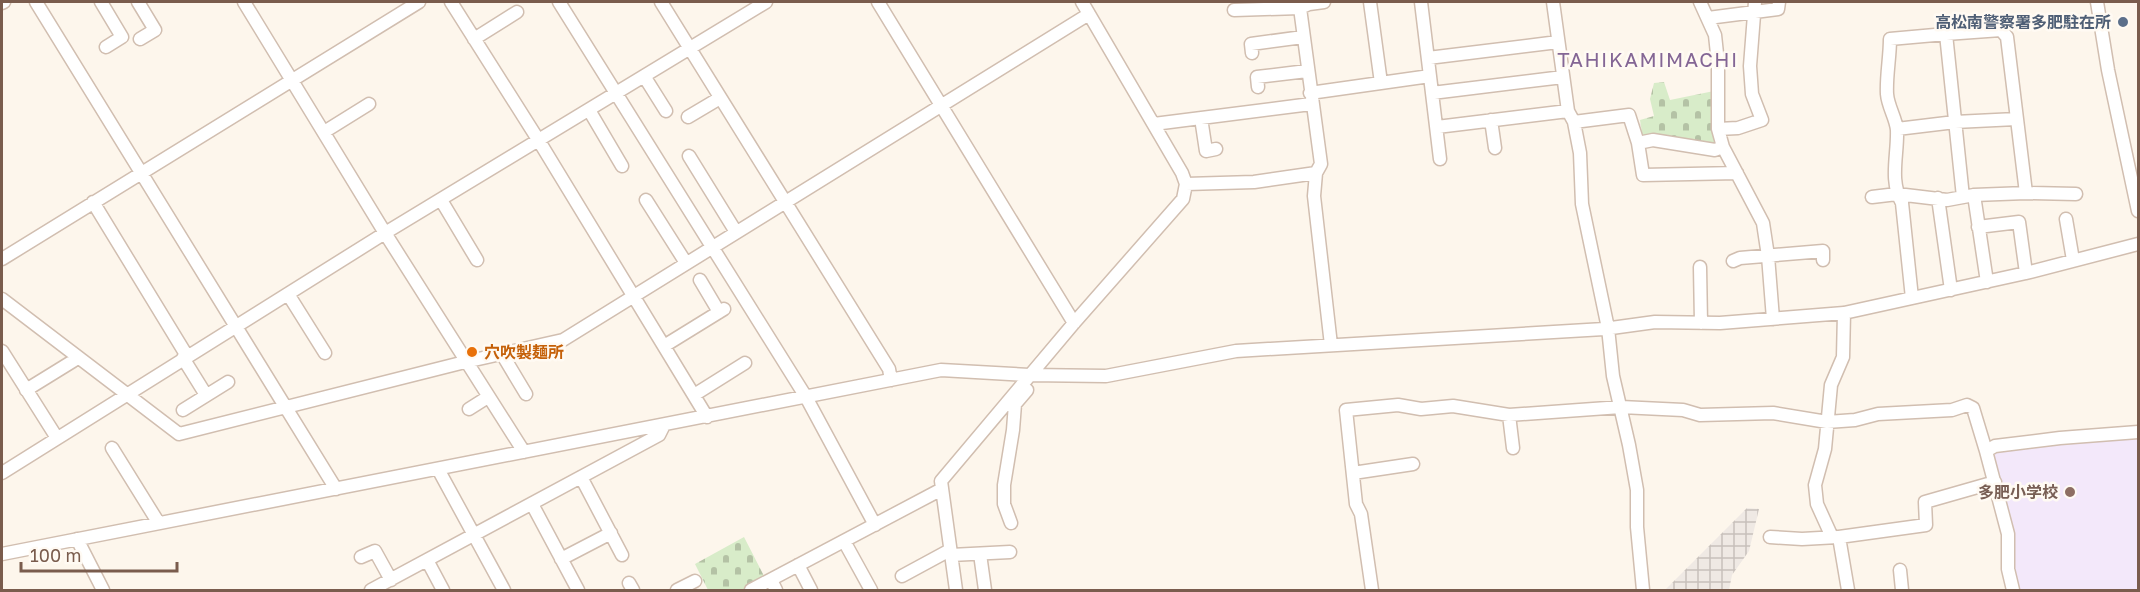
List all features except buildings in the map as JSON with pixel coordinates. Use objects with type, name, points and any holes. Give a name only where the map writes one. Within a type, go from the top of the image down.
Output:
[{"type":"street","points":[[36,2],[336,489]]},
{"type":"street","points":[[101,2],[122,37],[106,47]]},
{"type":"street","points":[[138,2],[155,30],[140,39]]},
{"type":"street","points":[[244,2],[465,362],[524,452]]},
{"type":"street","points":[[2,259],[419,2]]},
{"type":"street","points":[[451,2],[539,141],[707,417]]},
{"type":"street","points":[[559,2],[806,397],[875,525]]},
{"type":"street","points":[[661,2],[889,369],[891,380]]},
{"type":"street","points":[[2,473],[385,233],[766,2]]},
{"type":"street","points":[[878,2],[1074,323]]},
{"type":"street","points":[[956,591],[941,480],[1034,375],[1074,323],[1183,199],[1186,184],[1182,173],[1082,2]]},
{"type":"street","points":[[1234,10],[1300,8],[1309,4],[1327,2]]},
{"type":"street","points":[[1370,2],[1381,83]]},
{"type":"street","points":[[1421,2],[1440,159]]},
{"type":"street","points":[[1553,2],[1563,76],[1580,153],[1582,204],[1608,328],[1613,376],[1637,490],[1637,527],[1643,591]]},
{"type":"street","points":[[1700,2],[1715,35],[1718,63],[1718,129],[1723,147],[1763,223],[1773,319]]},
{"type":"street","points":[[1708,18],[1755,7],[1778,9],[1779,2]]},
{"type":"street","points":[[2097,2],[2108,70],[2139,211]]},
{"type":"street","points":[[1718,129],[1738,128],[1762,120],[1752,94],[1750,66],[1755,7]]},
{"type":"street","points":[[1300,8],[1310,98],[1321,164],[1316,173],[1314,196],[1324,300],[1331,345]]},
{"type":"street","points":[[474,39],[517,12]]},
{"type":"street","points":[[2,299],[179,434],[465,362],[563,340],[1089,14]]},
{"type":"street","points":[[1912,298],[1902,203],[1897,194],[1894,165],[1897,129],[1887,93],[1890,39],[2001,30],[2007,37],[2026,193]]},
{"type":"street","points":[[1946,34],[1955,122],[1968,196],[1978,227],[1987,282]]},
{"type":"street","points":[[1252,53],[1251,44],[1303,37]]},
{"type":"street","points":[[1428,58],[1558,42]]},
{"type":"street","points":[[1257,87],[1257,77],[1307,71]]},
{"type":"street","points":[[644,76],[666,111]]},
{"type":"street","points":[[1154,124],[1201,118],[1381,83],[1430,76]]},
{"type":"street","points":[[1432,93],[1563,76]]},
{"type":"street","points":[[688,117],[720,98]]},
{"type":"street","points":[[324,132],[369,104]]},
{"type":"street","points":[[589,110],[622,166]]},
{"type":"street","points":[[1437,127],[1491,120],[1629,115],[1638,143],[1643,175],[1737,173]]},
{"type":"street","points":[[1201,118],[1206,151],[1216,149]]},
{"type":"street","points":[[1897,129],[1955,122],[2016,119]]},
{"type":"street","points":[[1491,120],[1495,148]]},
{"type":"street","points":[[1638,143],[1653,141],[1715,150],[1723,147]]},
{"type":"street","points":[[689,156],[736,232]]},
{"type":"street","points":[[1186,184],[1254,182],[1316,173]]},
{"type":"street","points":[[1872,197],[1897,194],[1947,200],[1968,196],[2026,193],[2076,194]]},
{"type":"street","points":[[1938,198],[1951,290]]},
{"type":"street","points":[[441,200],[477,260]]},
{"type":"street","points":[[646,200],[686,263]]},
{"type":"street","points":[[93,202],[206,395]]},
{"type":"street","points":[[2066,219],[2073,260]]},
{"type":"street","points":[[1978,227],[2019,222],[2026,273]]},
{"type":"street","points":[[2,554],[941,370],[1106,376],[1236,351],[1608,328],[1655,322],[1773,319],[1844,313],[2026,273],[2139,244]]},
{"type":"street","points":[[1733,261],[1740,258],[1823,251],[1823,260]]},
{"type":"street","points":[[1700,267],[1701,322]]},
{"type":"street","points":[[664,346],[722,310],[700,280]]},
{"type":"street","points":[[288,294],[325,353]]},
{"type":"street","points":[[1844,313],[1843,357],[1831,385],[1825,449],[1815,485],[1817,504],[1836,537],[1848,591]]},
{"type":"street","points":[[2,351],[57,438]]},
{"type":"street","points":[[502,354],[526,394]]},
{"type":"street","points":[[26,390],[73,361]]},
{"type":"street","points":[[694,395],[745,363]]},
{"type":"street","points":[[1011,523],[1004,504],[1004,485],[1015,405],[1034,375]]},
{"type":"street","points":[[183,410],[228,382]]},
{"type":"street","points":[[469,409],[488,397]]},
{"type":"street","points":[[1372,591],[1361,514],[1356,504],[1346,410],[1398,405],[1421,409],[1453,406],[1509,415],[1620,407],[1683,410],[1700,415],[1773,413],[1827,422],[1855,420],[1878,414],[1952,410],[1967,405],[1973,408],[2008,534],[2008,569],[2013,591]]},
{"type":"street","points":[[1509,415],[1513,448]]},
{"type":"street","points":[[371,591],[659,435],[664,425]]},
{"type":"street","points":[[1986,451],[1995,446],[2139,432]]},
{"type":"street","points":[[112,448],[158,522]]},
{"type":"street","points":[[1353,473],[1413,464]]},
{"type":"street","points":[[438,469],[504,591]]},
{"type":"street","points":[[581,477],[622,555]]},
{"type":"street","points":[[1770,537],[1803,539],[1836,537],[1926,525],[1924,502],[1995,482]]},
{"type":"street","points":[[751,591],[774,585],[798,565],[942,489]]},
{"type":"street","points":[[532,504],[578,591]]},
{"type":"street","points":[[561,559],[611,533]]},
{"type":"street","points":[[77,539],[103,591]]},
{"type":"street","points":[[844,541],[872,591]]},
{"type":"street","points":[[361,557],[375,551],[391,580]]},
{"type":"street","points":[[902,576],[951,552],[980,554],[1010,552]]},
{"type":"street","points":[[980,554],[985,591]]},
{"type":"street","points":[[427,560],[443,591]]},
{"type":"street","points":[[798,565],[812,591]]},
{"type":"street","points":[[1900,570],[1902,591]]},
{"type":"street","points":[[677,591],[695,581]]},
{"type":"shaded area","name":"多肥小学校","points":[[2138,437],[2138,590],[2014,590],[1992,458],[1996,452]]},
{"type":"shaded area","points":[[1747,508],[1759,509],[1749,551],[1732,575],[1729,590],[1665,590]]},
{"type":"green space","points":[[1664,82],[1670,100],[1714,91],[1719,146],[1643,139],[1640,120],[1654,116],[1650,99],[1654,83]]},
{"type":"green space","points":[[744,537],[765,578],[742,590],[708,590],[695,564]]},
{"type":"place","name":"高松南警察署多肥駐在所","points":[[2123,22]]},
{"type":"place","name":"穴吹製麺所","points":[[472,352]]},
{"type":"place","name":"多肥小学校","points":[[2070,492]]},
{"type":"district","name":"TAHIKAMIMACHI","points":[[1648,60]]}]
